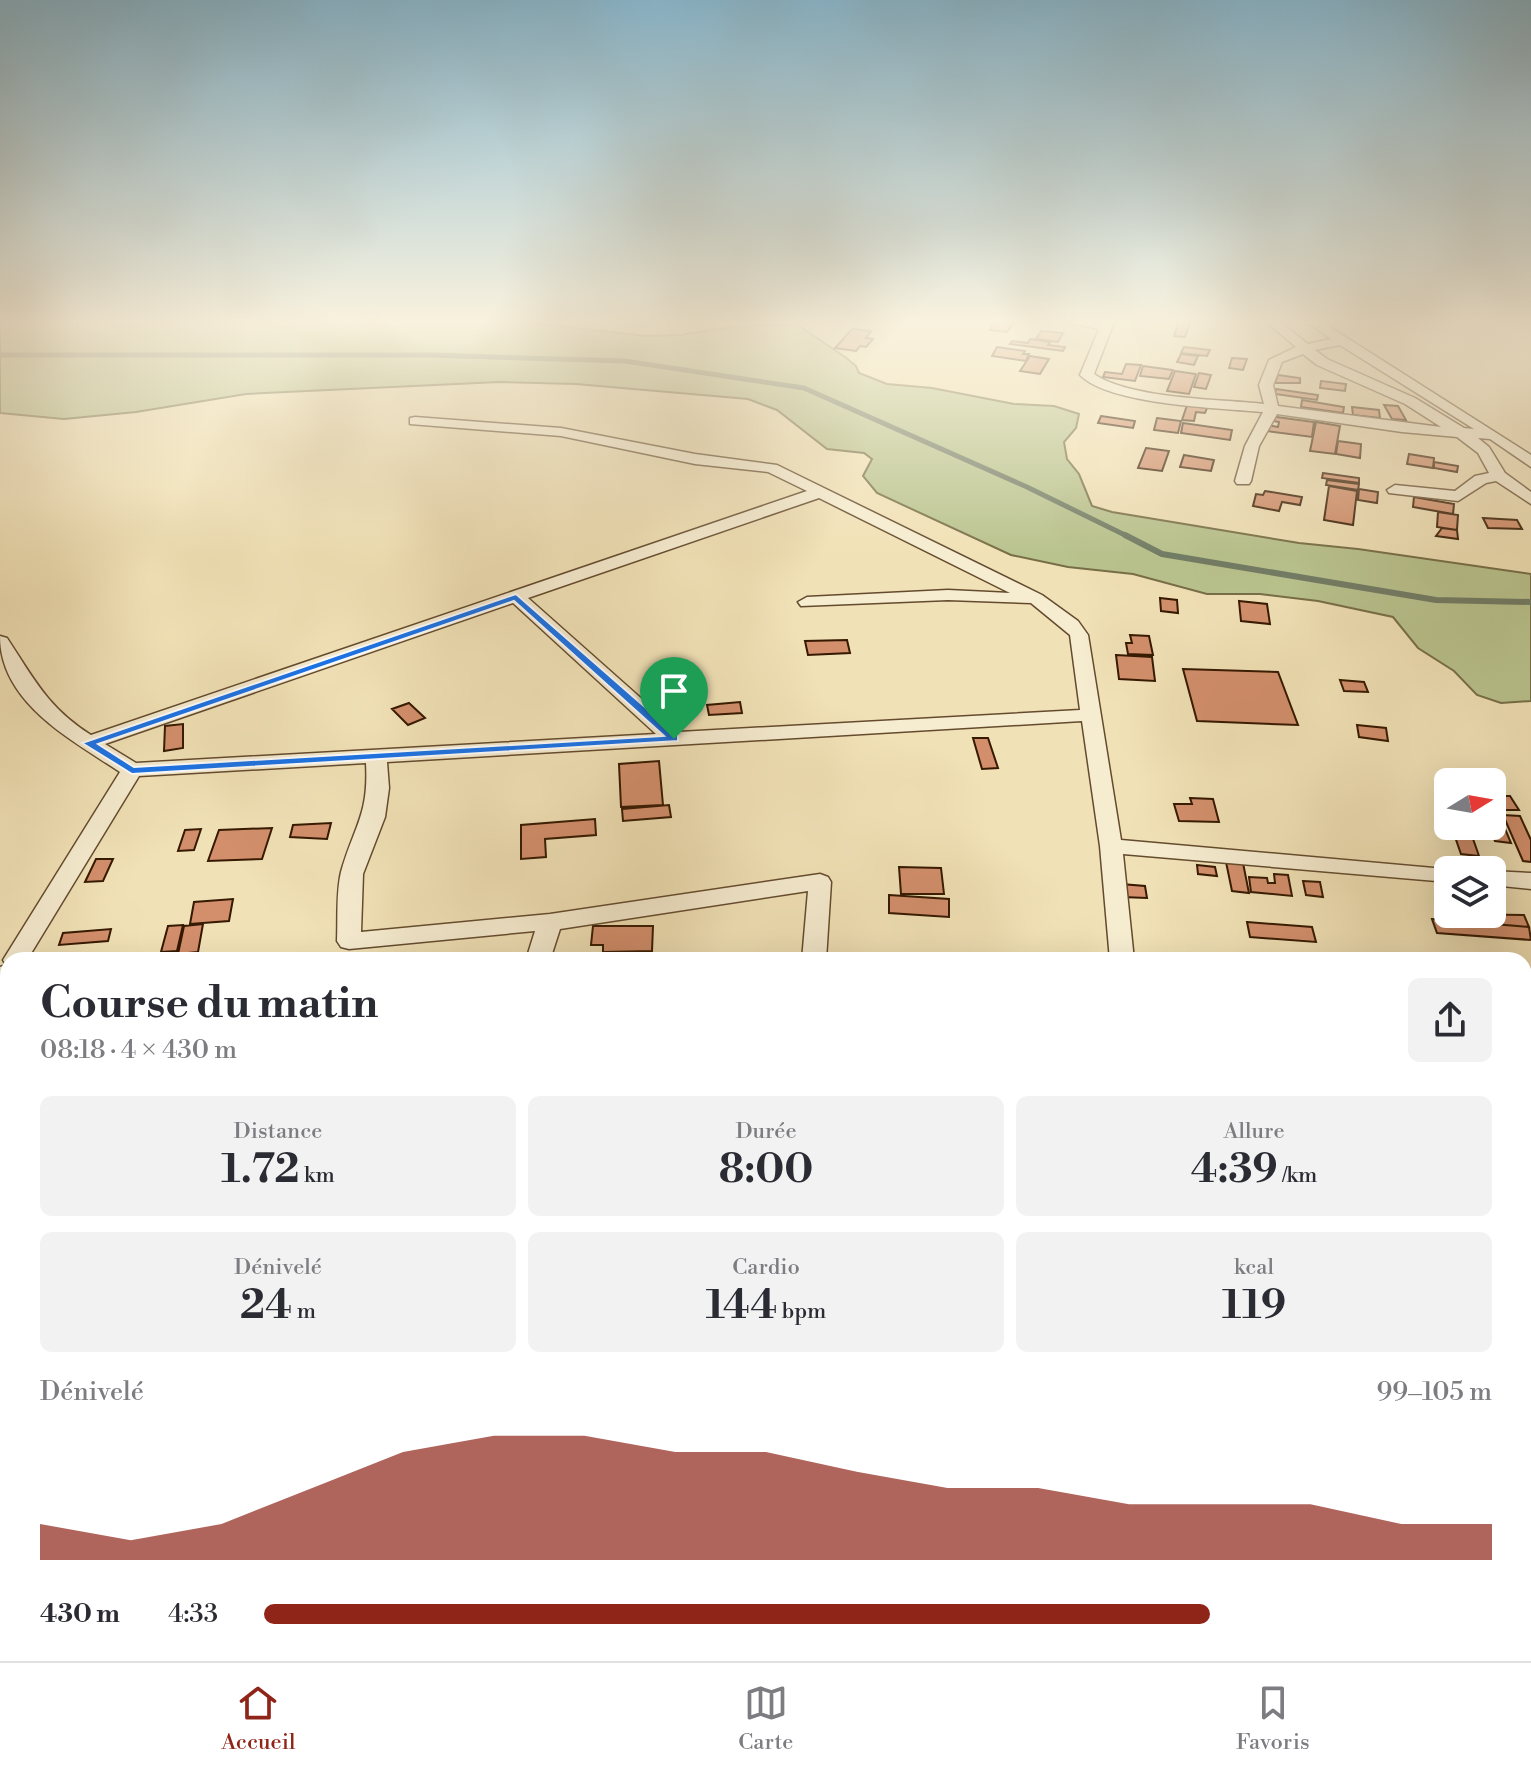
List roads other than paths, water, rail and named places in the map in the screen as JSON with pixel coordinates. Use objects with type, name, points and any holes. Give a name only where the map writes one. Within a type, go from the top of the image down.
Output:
[{"type":"street","points":[[1190,400],[1463,434],[1494,435]]},
{"type":"street","points":[[1243,481],[1252,446],[1272,409],[1270,400]]},
{"type":"street","points":[[1407,400],[1484,450],[1499,476],[1531,499]]},
{"type":"street","points":[[1438,400],[1531,462]]},
{"type":"street","points":[[415,421],[561,432],[695,459],[772,468],[1036,599],[1072,625],[1079,635],[1111,846],[1121,952]]},
{"type":"street","points":[[1395,490],[1458,496],[1481,479],[1499,476]]},
{"type":"street","points":[[88,743],[817,493]]},
{"type":"street","points":[[807,602],[948,595],[1036,599]]},
{"type":"street","points":[[516,597],[674,739]]},
{"type":"street","points":[[1,647],[32,695],[60,724],[132,770],[1089,715]]},
{"type":"street","points":[[376,757],[378,788],[374,817],[352,874],[349,941],[550,922],[820,882],[815,952]]},
{"type":"street","points":[[20,952],[132,770]]},
{"type":"street","points":[[1111,846],[1434,874]]},
{"type":"street","points":[[1506,879],[1531,881]]},
{"type":"street","points":[[541,952],[550,922]]},
{"type":"waterway","points":[[830,400],[1027,487],[1127,536]]},
{"type":"waterway","points":[[1127,536],[1162,554],[1436,600],[1531,602]]}]
